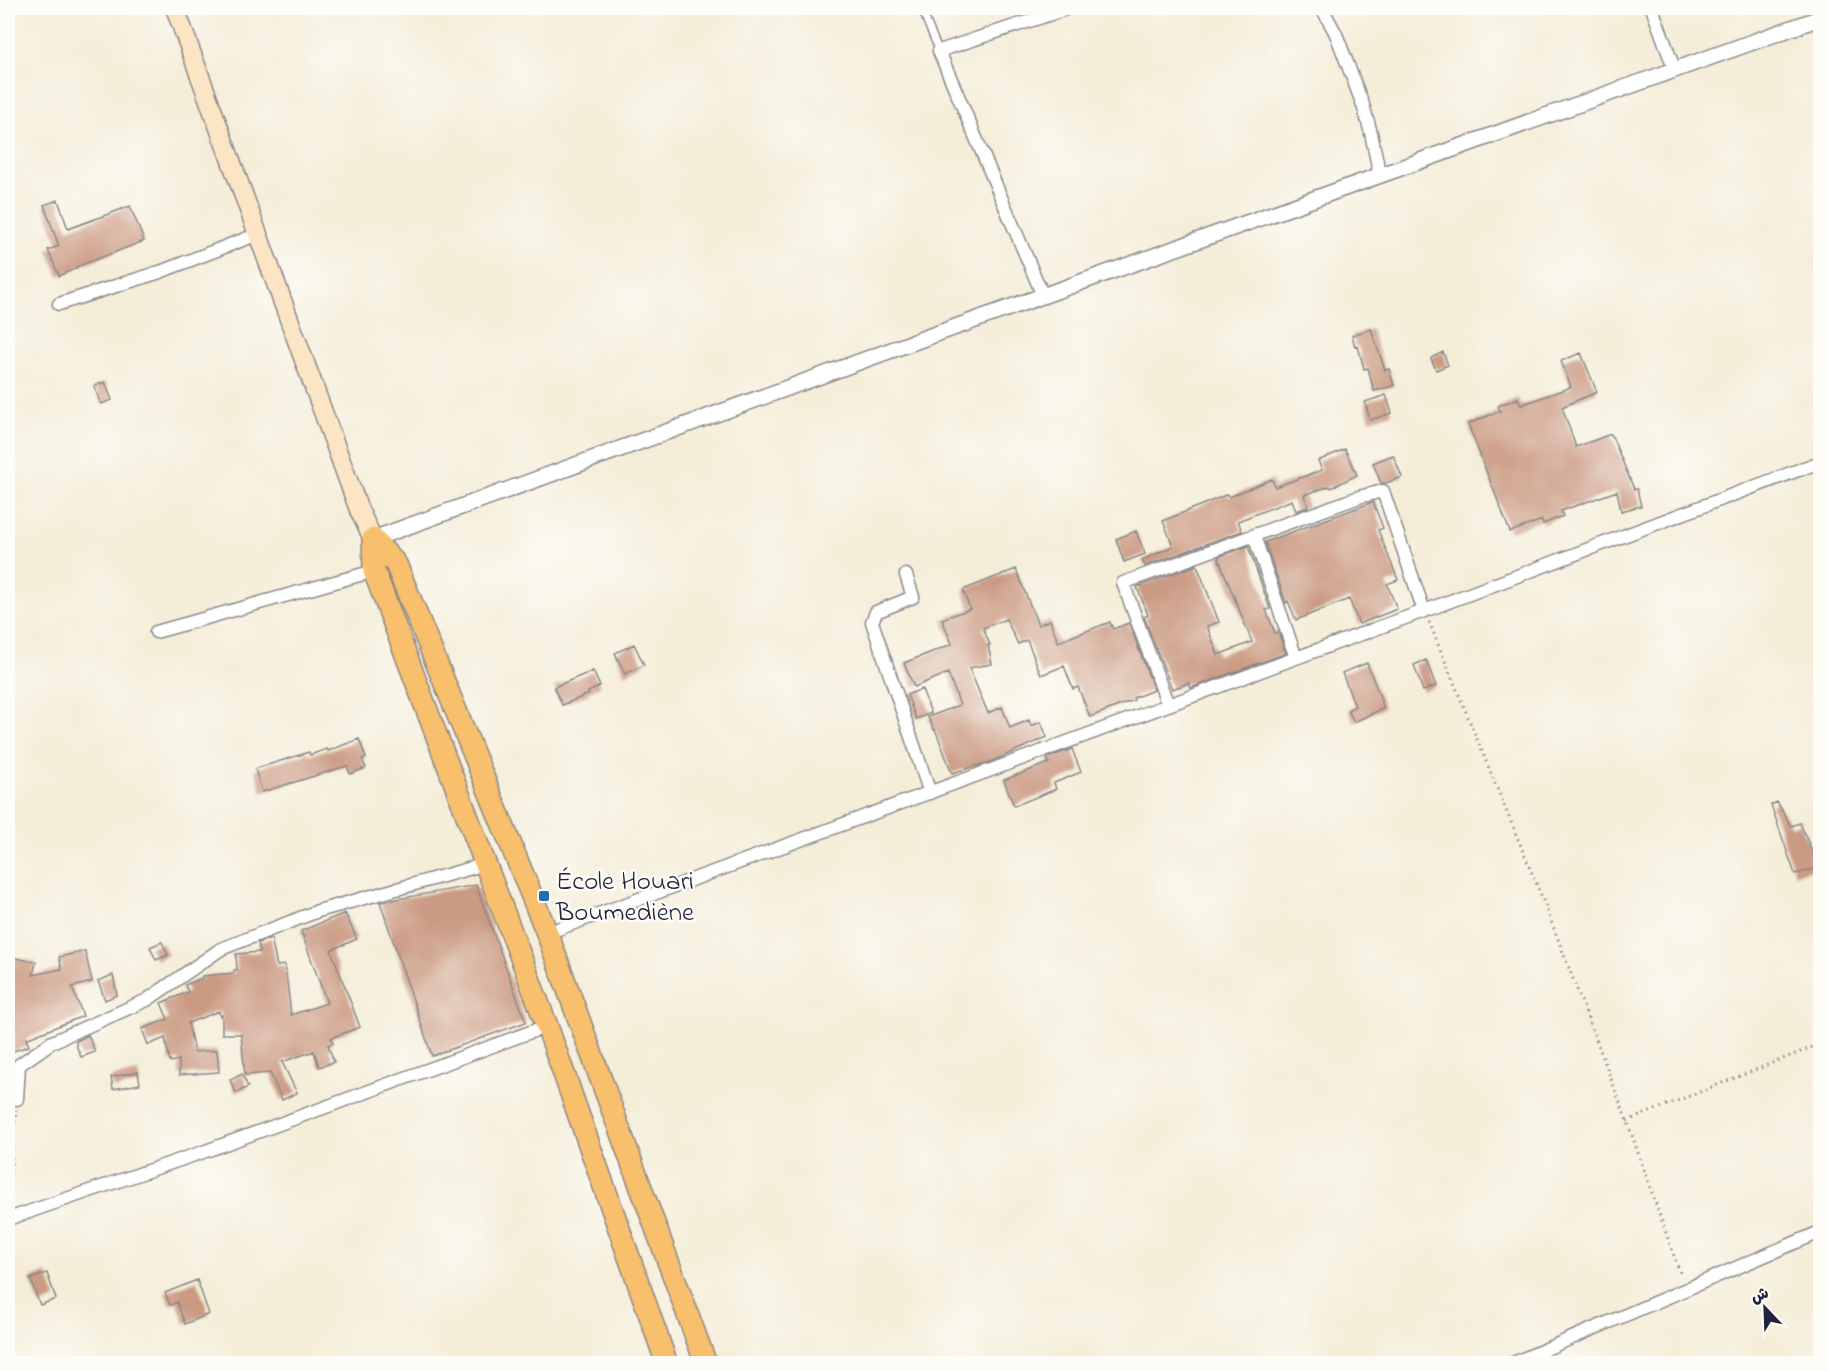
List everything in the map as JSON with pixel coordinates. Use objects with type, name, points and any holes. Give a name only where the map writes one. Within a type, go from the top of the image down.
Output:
[{"type":"highway","points":[[373,540],[374,571],[547,1026],[667,1364]]},
{"type":"highway","points":[[373,540],[396,564],[547,933],[706,1364]]},
{"type":"main road","points":[[175,8],[359,510],[373,540]]},
{"type":"street","points":[[1043,296],[939,51],[1070,8]]},
{"type":"street","points":[[1322,8],[1336,34],[1363,105],[1380,176]]},
{"type":"street","points":[[1652,8],[1675,71]]},
{"type":"street","points":[[373,540],[1043,296],[1821,18]]},
{"type":"street","points":[[59,304],[159,272],[258,234]]},
{"type":"street","points":[[547,933],[1821,462]]},
{"type":"street","points":[[1168,705],[1124,582],[1359,497],[1383,491],[1424,610]]},
{"type":"street","points":[[1254,536],[1296,658]]},
{"type":"street","points":[[156,632],[374,571]]},
{"type":"street","points":[[906,575],[913,597],[876,612],[872,622],[930,793]]},
{"type":"street","points":[[17,1099],[19,1065],[52,1042],[147,999],[221,949],[318,911],[486,864]]},
{"type":"street","points":[[8,1219],[203,1152],[547,1026]]},
{"type":"street","points":[[1510,1364],[1821,1232]]},
{"type":"lane","points":[[921,8],[939,51]]},
{"type":"path","points":[[1424,610],[1545,905],[1627,1121],[1685,1290]]},
{"type":"path","points":[[1627,1121],[1821,1044]]},
{"type":"path","points":[[8,1210],[17,1099]]},
{"type":"building","points":[[58,200],[68,229],[130,206],[144,241],[76,267],[59,276],[48,250],[59,246],[44,205]]},
{"type":"building","points":[[1371,329],[1385,370],[1389,369],[1394,386],[1374,391],[1368,368],[1364,369],[1358,346],[1355,347],[1352,335]]},
{"type":"building","points":[[1443,352],[1448,365],[1436,370],[1431,358]]},
{"type":"building","points":[[1581,353],[1597,392],[1562,407],[1576,447],[1611,434],[1634,489],[1637,489],[1641,506],[1621,511],[1617,491],[1561,511],[1563,516],[1543,524],[1542,520],[1510,532],[1468,424],[1500,411],[1498,406],[1518,398],[1521,405],[1571,387],[1561,361]]},
{"type":"building","points":[[105,382],[112,400],[101,404],[94,386]]},
{"type":"building","points":[[1386,395],[1392,413],[1370,420],[1365,402]]},
{"type":"building","points":[[1345,449],[1357,475],[1331,488],[1330,486],[1304,495],[1308,507],[1296,511],[1292,500],[1238,521],[1242,531],[1145,566],[1142,560],[1173,546],[1163,521],[1228,494],[1229,497],[1272,479],[1275,487],[1322,470],[1318,461]]},
{"type":"building","points":[[1393,455],[1402,477],[1381,483],[1373,463]]},
{"type":"building","points":[[1373,502],[1383,528],[1378,530],[1398,580],[1387,584],[1397,609],[1359,624],[1349,599],[1296,620],[1288,601],[1286,603],[1265,542]]},
{"type":"building","points":[[1136,531],[1145,554],[1124,562],[1116,539]]},
{"type":"building","points":[[1248,546],[1270,609],[1266,610],[1286,653],[1191,688],[1189,683],[1172,689],[1144,617],[1148,615],[1137,587],[1197,565],[1219,622],[1207,626],[1218,655],[1252,642],[1218,557]]},
{"type":"building","points":[[1016,569],[1038,625],[1050,620],[1058,642],[1110,622],[1113,629],[1129,623],[1154,690],[1090,717],[1078,687],[1073,689],[1064,666],[1041,675],[1027,640],[1018,644],[1006,619],[983,628],[990,645],[988,645],[992,664],[969,668],[988,713],[1002,707],[1010,728],[1029,720],[1031,726],[1041,722],[1047,737],[990,762],[952,773],[928,717],[960,705],[948,673],[914,687],[904,663],[952,644],[942,619],[970,609],[963,590]]},
{"type":"building","points":[[634,644],[644,665],[625,674],[615,653]]},
{"type":"building","points":[[1426,660],[1436,686],[1423,691],[1414,665]]},
{"type":"building","points":[[1367,663],[1384,708],[1354,722],[1348,710],[1355,706],[1342,673]]},
{"type":"building","points":[[593,671],[600,686],[588,692],[589,694],[562,705],[554,687]]},
{"type":"building","points":[[922,689],[931,713],[916,719],[907,695]]},
{"type":"building","points":[[359,739],[366,758],[362,759],[366,768],[350,774],[347,766],[262,792],[255,769],[309,752],[310,755],[327,749],[328,751]]},
{"type":"building","points":[[1072,749],[1081,772],[1054,783],[1056,789],[1014,806],[1004,780],[1049,763],[1047,758]]},
{"type":"building","points":[[1777,802],[1791,826],[1800,823],[1813,854],[1821,852],[1821,867],[1795,874],[1771,805]]},
{"type":"building","points":[[476,885],[526,1022],[432,1056],[380,902]]},
{"type":"building","points":[[345,913],[357,939],[331,950],[360,1027],[331,1038],[333,1043],[328,1045],[334,1062],[319,1067],[314,1051],[282,1062],[297,1093],[282,1100],[270,1073],[245,1075],[241,1034],[222,1034],[222,1015],[220,1016],[219,1011],[188,1023],[194,1052],[217,1050],[219,1072],[179,1075],[179,1060],[170,1062],[165,1038],[148,1045],[142,1029],[168,1019],[161,1003],[188,992],[185,985],[202,976],[234,973],[234,970],[237,970],[236,954],[260,952],[258,943],[271,938],[277,966],[285,965],[291,1015],[327,1003],[301,931]]},
{"type":"building","points":[[162,942],[168,955],[156,960],[150,947]]},
{"type":"building","points":[[85,951],[92,982],[72,987],[83,1016],[26,1039],[29,1046],[13,1051],[8,1037],[10,957],[36,962],[33,975],[62,969],[59,957]]},
{"type":"building","points":[[113,975],[117,995],[105,1000],[98,981]]},
{"type":"building","points":[[88,1035],[95,1052],[81,1057],[76,1041]]},
{"type":"building","points":[[138,1072],[140,1084],[113,1089],[111,1077]]},
{"type":"building","points":[[242,1074],[248,1087],[236,1093],[230,1080]]},
{"type":"building","points":[[47,1273],[56,1299],[40,1305],[30,1279]]},
{"type":"building","points":[[197,1280],[209,1314],[185,1324],[177,1302],[170,1305],[165,1293]]},
{"type":"place","name":"École Houari Boumediène","points":[[544,896]]}]
